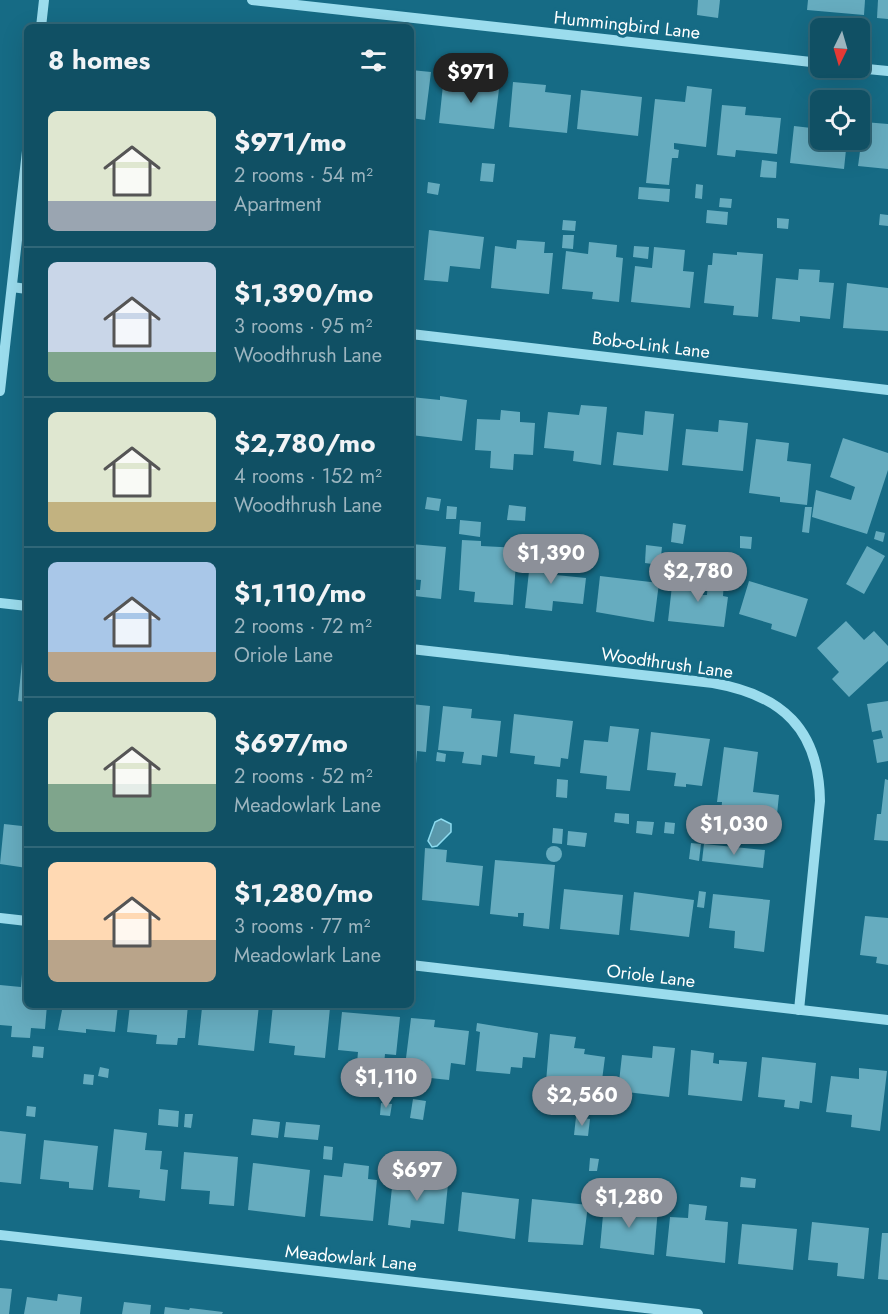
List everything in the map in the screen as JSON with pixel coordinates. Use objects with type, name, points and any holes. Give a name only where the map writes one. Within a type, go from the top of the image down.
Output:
[{"type":"street","points":[[41,24],[44,0]]},
{"type":"street","name":"Hummingbird Lane","points":[[252,0],[810,62]]},
{"type":"street","points":[[870,69],[888,71]]},
{"type":"street","points":[[0,391],[24,178]]},
{"type":"street","points":[[12,287],[24,289]]},
{"type":"street","name":"Bob-o-Link Lane","points":[[414,334],[888,390]]},
{"type":"street","points":[[0,603],[24,606]]},
{"type":"street","name":"Woodthrush Lane","points":[[414,649],[719,684],[756,694],[781,709],[809,743],[819,776],[820,807],[799,1010]]},
{"type":"street","points":[[0,918],[24,921]]},
{"type":"street","name":"Oriole Lane","points":[[414,965],[888,1020]]},
{"type":"street","name":"Meadowlark Lane","points":[[0,1235],[698,1314]]},
{"type":"water","points":[[441,819],[451,824],[451,832],[437,846],[432,847],[428,841],[435,822]]},
{"type":"building","points":[[698,0],[720,0],[718,18],[697,15]]},
{"type":"building","points":[[808,0],[865,0],[864,15],[807,10]]},
{"type":"building","points":[[878,0],[888,0],[888,19],[877,18]]},
{"type":"building","points":[[414,70],[431,72],[425,120],[414,118]]},
{"type":"building","points":[[472,78],[500,81],[494,129],[439,123],[443,85],[471,89]]},
{"type":"building","points":[[513,82],[546,85],[545,92],[571,95],[567,133],[509,127]]},
{"type":"building","points":[[687,86],[712,89],[706,147],[674,143],[674,149],[679,150],[678,158],[672,158],[669,185],[646,183],[655,99],[685,102]]},
{"type":"building","points":[[581,90],[642,97],[638,136],[577,129]]},
{"type":"building","points":[[722,105],[746,107],[745,115],[781,118],[777,154],[736,150],[735,157],[717,155]]},
{"type":"building","points":[[870,122],[888,124],[888,169],[858,166],[860,150],[870,150]]},
{"type":"building","points":[[794,126],[810,128],[810,150],[846,150],[844,169],[790,163]]},
{"type":"building","points":[[762,160],[777,162],[776,178],[760,177]]},
{"type":"building","points":[[482,163],[495,164],[493,182],[480,181]]},
{"type":"building","points":[[428,182],[440,184],[438,195],[427,193]]},
{"type":"building","points":[[696,184],[703,185],[702,199],[695,198]]},
{"type":"building","points":[[639,187],[670,189],[669,202],[638,199]]},
{"type":"building","points":[[720,198],[732,199],[731,208],[719,207]]},
{"type":"building","points":[[707,210],[728,212],[727,225],[706,223]]},
{"type":"building","points":[[880,214],[888,215],[888,226],[879,225]]},
{"type":"building","points":[[777,218],[789,219],[788,229],[777,228]]},
{"type":"building","points":[[563,220],[576,221],[575,231],[562,230]]},
{"type":"building","points":[[429,230],[484,237],[480,269],[450,266],[448,282],[424,280]]},
{"type":"building","points":[[563,235],[574,235],[573,249],[562,248]]},
{"type":"building","points":[[517,240],[545,242],[544,253],[553,253],[549,294],[491,288],[495,246],[516,249]]},
{"type":"building","points":[[589,242],[617,245],[616,257],[623,258],[619,302],[592,299],[593,292],[562,289],[566,251],[588,254]]},
{"type":"building","points":[[634,246],[649,247],[648,259],[633,257]]},
{"type":"building","points":[[654,247],[685,250],[683,271],[694,272],[690,308],[631,302],[635,266],[652,268]]},
{"type":"building","points":[[737,252],[763,254],[758,317],[733,315],[734,306],[704,303],[708,265],[712,265],[713,253],[737,255]]},
{"type":"building","points":[[799,269],[820,270],[819,282],[834,283],[830,319],[800,316],[800,322],[772,319],[776,278],[798,280]]},
{"type":"building","points":[[847,283],[888,288],[888,331],[843,328]]},
{"type":"building","points":[[440,396],[467,400],[462,441],[414,435],[414,397],[440,400]]},
{"type":"building","points":[[581,405],[607,407],[601,465],[573,461],[574,451],[544,448],[548,412],[579,415]]},
{"type":"building","points":[[501,410],[520,412],[520,422],[535,423],[533,455],[514,454],[513,470],[490,468],[491,451],[475,450],[477,419],[500,420]]},
{"type":"building","points":[[645,411],[674,414],[668,471],[613,465],[617,432],[643,435]]},
{"type":"building","points":[[719,420],[748,423],[743,471],[682,465],[686,429],[718,432]]},
{"type":"building","points":[[843,438],[888,453],[888,470],[867,534],[812,517],[816,490],[851,500],[855,487],[830,477]]},
{"type":"building","points":[[756,439],[789,443],[787,461],[811,464],[807,505],[780,502],[780,497],[749,493]]},
{"type":"building","points":[[427,497],[441,499],[439,511],[425,509]]},
{"type":"building","points":[[509,505],[526,507],[525,521],[507,520]]},
{"type":"building","points":[[447,506],[457,507],[456,519],[446,519]]},
{"type":"building","points":[[805,507],[812,507],[809,533],[802,532]]},
{"type":"building","points":[[460,520],[481,522],[480,537],[459,534]]},
{"type":"building","points":[[673,523],[686,525],[683,544],[671,542]]},
{"type":"building","points":[[876,531],[885,533],[883,542],[874,539]]},
{"type":"building","points":[[740,536],[752,537],[751,549],[740,548]]},
{"type":"building","points":[[462,540],[481,541],[481,546],[517,548],[513,605],[474,602],[475,592],[459,590]]},
{"type":"building","points":[[414,544],[446,547],[441,599],[414,596],[415,590],[420,590],[421,580],[414,579]]},
{"type":"building","points":[[646,545],[662,547],[660,565],[645,563]]},
{"type":"building","points":[[867,546],[885,556],[864,594],[846,584]]},
{"type":"building","points":[[531,553],[558,556],[556,575],[586,578],[583,604],[553,601],[552,611],[525,608]]},
{"type":"building","points":[[600,576],[659,583],[654,622],[596,612]]},
{"type":"building","points":[[673,577],[703,580],[701,595],[707,595],[708,580],[724,581],[723,596],[728,597],[724,627],[668,621]]},
{"type":"building","points":[[749,581],[808,599],[796,637],[771,629],[772,624],[739,614]]},
{"type":"building","points":[[846,621],[864,640],[874,631],[888,646],[888,661],[849,697],[832,679],[839,672],[817,648]]},
{"type":"building","points":[[22,662],[24,662],[24,702],[18,701]]},
{"type":"building","points":[[888,701],[888,761],[877,763],[873,740],[883,738],[881,730],[872,732],[867,704]]},
{"type":"building","points":[[414,704],[430,706],[426,752],[417,751],[416,764],[414,764]]},
{"type":"building","points":[[443,706],[472,709],[471,718],[501,721],[497,757],[482,755],[481,765],[462,763],[464,752],[438,750]]},
{"type":"building","points":[[514,714],[573,721],[568,759],[561,758],[560,767],[534,764],[535,756],[510,753]]},
{"type":"building","points":[[610,726],[639,729],[630,791],[606,789],[607,776],[580,773],[584,740],[608,742]]},
{"type":"building","points":[[651,732],[710,739],[702,786],[686,784],[686,787],[674,786],[676,773],[647,770]]},
{"type":"building","points":[[724,747],[758,752],[753,792],[779,795],[776,824],[721,814],[722,802],[717,802]]},
{"type":"building","points":[[437,752],[446,754],[445,762],[436,761]]},
{"type":"building","points":[[557,779],[568,780],[567,798],[556,797]]},
{"type":"building","points":[[885,779],[888,780],[888,841],[874,840],[877,814],[881,814]]},
{"type":"building","points":[[24,813],[24,868],[0,864],[4,824],[22,826]]},
{"type":"building","points":[[615,813],[629,814],[629,824],[614,822]]},
{"type":"building","points":[[637,821],[654,822],[652,835],[636,833]]},
{"type":"building","points":[[665,822],[675,823],[674,834],[664,833]]},
{"type":"building","points":[[553,828],[563,829],[562,844],[552,843]]},
{"type":"building","points":[[568,831],[587,833],[585,847],[567,845]]},
{"type":"building","points":[[691,843],[701,844],[699,861],[689,859]]},
{"type":"building","points":[[704,844],[765,850],[763,868],[702,861]]},
{"type":"building","points":[[554,846],[560,848],[562,854],[560,860],[554,862],[548,860],[546,854],[548,848]]},
{"type":"building","points":[[425,848],[447,850],[446,862],[483,866],[479,906],[422,900]]},
{"type":"building","points":[[495,860],[555,865],[549,929],[523,926],[524,913],[518,913],[518,917],[490,914]]},
{"type":"building","points":[[564,889],[623,895],[619,935],[560,929]]},
{"type":"building","points":[[699,891],[706,892],[704,908],[697,907]]},
{"type":"building","points":[[634,892],[694,900],[689,937],[630,930]]},
{"type":"building","points":[[713,894],[770,900],[764,952],[734,948],[735,931],[709,928]]},
{"type":"building","points":[[865,916],[888,918],[888,965],[876,963],[877,957],[860,955]]},
{"type":"building","points":[[22,974],[24,974],[24,1008],[47,1008],[45,1029],[31,1028],[30,1038],[11,1037],[12,1026],[0,1025],[0,985],[21,987]]},
{"type":"building","points":[[62,1008],[118,1008],[115,1032],[86,1029],[86,1033],[58,1030]]},
{"type":"building","points":[[130,1008],[188,1008],[185,1038],[178,1038],[177,1045],[156,1044],[157,1035],[127,1032]]},
{"type":"building","points":[[202,1008],[229,1010],[229,1008],[259,1008],[254,1051],[198,1045]]},
{"type":"building","points":[[273,1008],[330,1008],[325,1058],[294,1055],[295,1046],[269,1043]]},
{"type":"building","points":[[342,1012],[400,1017],[396,1055],[385,1054],[384,1065],[357,1063],[358,1052],[338,1050]]},
{"type":"building","points":[[411,1018],[435,1020],[434,1027],[469,1031],[465,1065],[451,1063],[449,1080],[421,1077],[423,1061],[406,1058]]},
{"type":"building","points":[[477,1023],[538,1033],[535,1058],[523,1057],[522,1068],[511,1067],[510,1074],[476,1071],[480,1032],[476,1031]]},
{"type":"building","points":[[550,1034],[576,1037],[574,1048],[585,1049],[584,1054],[605,1057],[601,1088],[546,1082]]},
{"type":"building","points":[[33,1046],[44,1047],[43,1058],[32,1057]]},
{"type":"building","points":[[653,1046],[675,1048],[669,1097],[618,1091],[622,1055],[652,1058]]},
{"type":"building","points":[[691,1050],[714,1053],[713,1063],[719,1064],[719,1060],[747,1062],[742,1101],[688,1095]]},
{"type":"building","points":[[762,1057],[816,1063],[812,1103],[800,1101],[799,1109],[784,1107],[785,1100],[758,1097]]},
{"type":"building","points":[[100,1067],[109,1069],[108,1078],[98,1076]]},
{"type":"building","points":[[859,1068],[887,1071],[880,1131],[851,1127],[852,1115],[826,1112],[831,1076],[859,1079]]},
{"type":"building","points":[[84,1074],[94,1075],[93,1085],[83,1084]]},
{"type":"building","points":[[413,1099],[426,1101],[423,1120],[410,1118]]},
{"type":"building","points":[[381,1103],[392,1104],[390,1116],[380,1115]]},
{"type":"building","points":[[27,1106],[36,1107],[35,1117],[26,1116]]},
{"type":"building","points":[[159,1109],[179,1111],[178,1127],[158,1125]]},
{"type":"building","points":[[185,1114],[193,1114],[191,1128],[184,1127]]},
{"type":"building","points":[[576,1117],[590,1119],[588,1136],[574,1135]]},
{"type":"building","points":[[253,1119],[280,1122],[278,1138],[251,1135]]},
{"type":"building","points":[[286,1122],[320,1125],[318,1140],[284,1137]]},
{"type":"building","points":[[114,1129],[147,1133],[145,1150],[162,1151],[160,1169],[168,1170],[165,1201],[139,1198],[140,1190],[108,1187]]},
{"type":"building","points":[[0,1131],[26,1134],[21,1184],[0,1182]]},
{"type":"building","points":[[44,1140],[98,1146],[93,1190],[69,1188],[69,1182],[40,1179]]},
{"type":"building","points":[[324,1146],[333,1147],[332,1160],[323,1159]]},
{"type":"building","points":[[184,1152],[238,1157],[234,1206],[209,1204],[210,1191],[181,1189]]},
{"type":"building","points":[[390,1158],[400,1159],[397,1172],[388,1170]]},
{"type":"building","points":[[590,1158],[599,1159],[597,1171],[589,1171]]},
{"type":"building","points":[[253,1163],[310,1170],[305,1217],[248,1210]]},
{"type":"building","points":[[344,1163],[369,1166],[368,1179],[377,1180],[373,1221],[320,1216],[324,1175],[342,1177]]},
{"type":"building","points":[[741,1177],[756,1179],[755,1188],[740,1187]]},
{"type":"building","points":[[393,1178],[448,1184],[444,1224],[411,1220],[410,1228],[388,1225]]},
{"type":"building","points":[[462,1192],[519,1199],[515,1239],[458,1231]]},
{"type":"building","points":[[532,1199],[588,1205],[583,1245],[528,1242]]},
{"type":"building","points":[[604,1204],[658,1208],[654,1255],[600,1248]]},
{"type":"building","points":[[689,1204],[707,1206],[705,1220],[728,1222],[725,1263],[666,1256],[670,1217],[688,1218]]},
{"type":"building","points":[[812,1222],[869,1228],[864,1279],[837,1276],[838,1263],[808,1260]]},
{"type":"building","points":[[742,1224],[797,1229],[793,1270],[738,1264]]},
{"type":"building","points":[[882,1233],[888,1233],[888,1280],[878,1279]]},
{"type":"building","points":[[0,1288],[12,1289],[9,1314],[0,1314]]},
{"type":"building","points":[[58,1294],[82,1297],[80,1314],[24,1314],[27,1297],[57,1301]]},
{"type":"building","points":[[124,1302],[151,1305],[150,1314],[122,1314]]},
{"type":"building","points":[[165,1307],[223,1312],[222,1314],[164,1314]]}]
